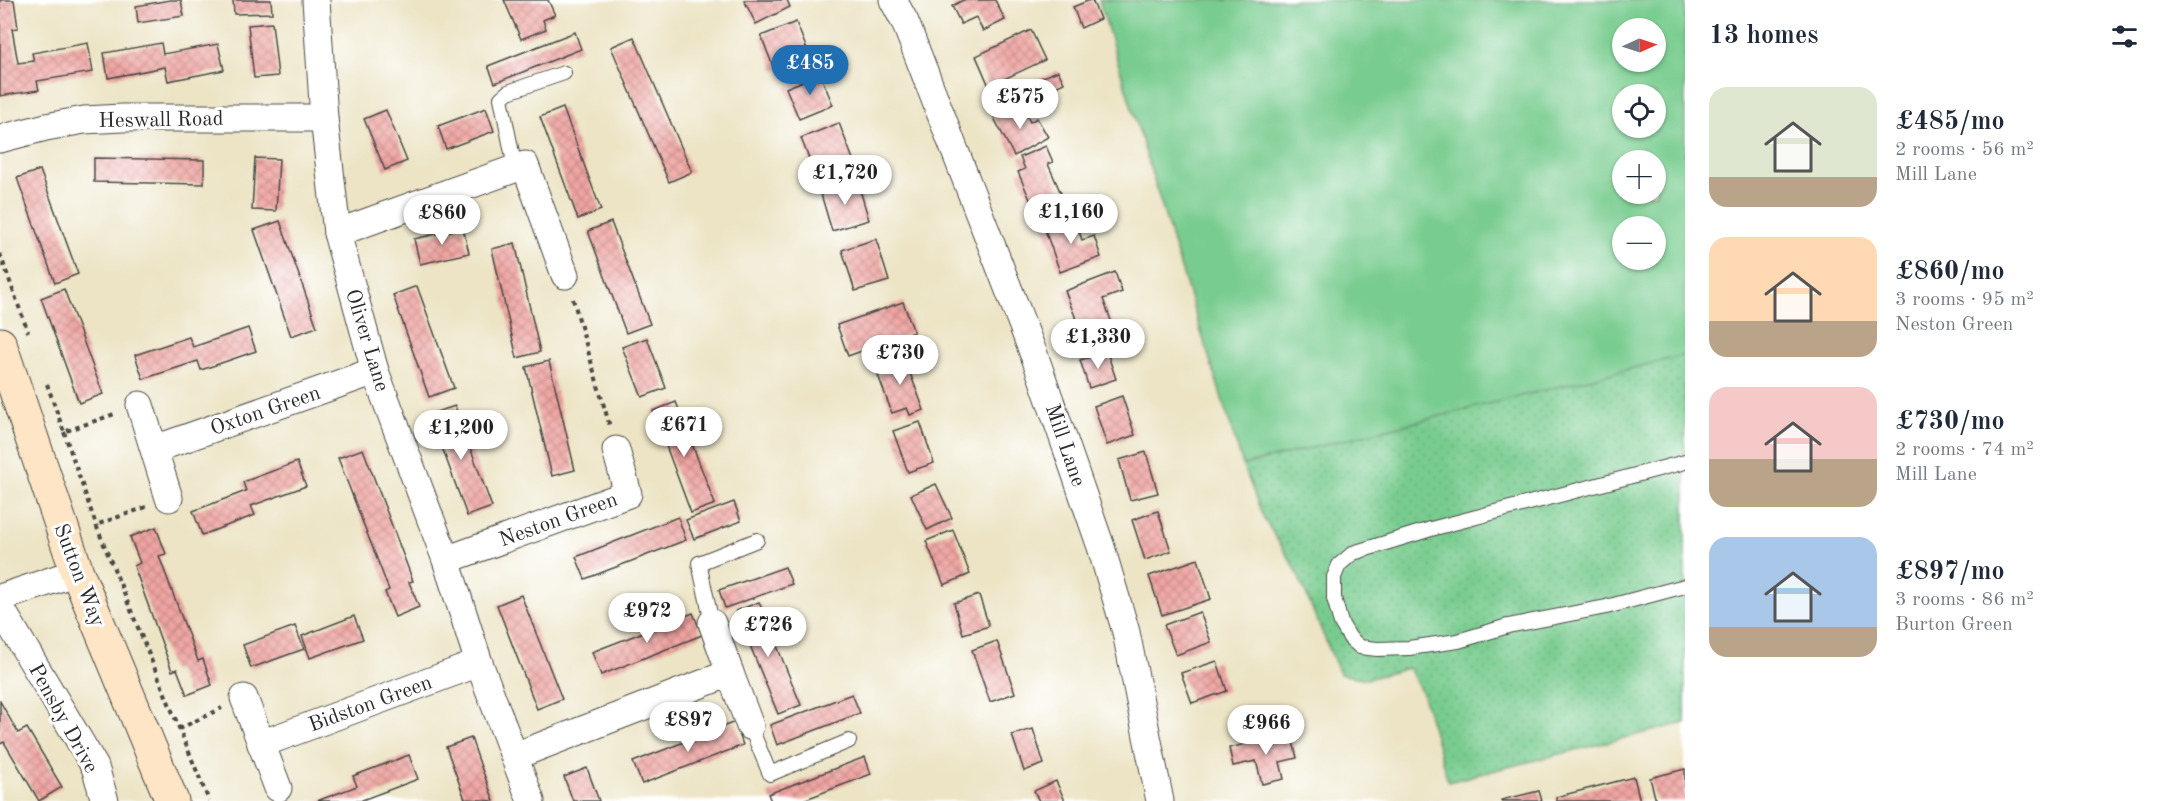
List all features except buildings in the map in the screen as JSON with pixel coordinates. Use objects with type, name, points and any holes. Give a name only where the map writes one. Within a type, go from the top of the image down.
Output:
[{"type":"main road","name":"Sutton Way","points":[[0,344],[77,572],[172,801]]},
{"type":"street","name":"Oliver Lane","points":[[316,0],[324,118],[337,233],[375,371],[446,560],[479,663],[531,801]]},
{"type":"street","name":"Mill Lane","points":[[893,0],[909,33],[1036,360],[1101,547],[1126,632],[1160,801]]},
{"type":"street","name":"Heswall Road","points":[[0,139],[84,120],[324,118]]},
{"type":"street","points":[[337,233],[525,165],[565,275]]},
{"type":"street","name":"Oxton Green","points":[[155,449],[375,371]]},
{"type":"street","points":[[140,405],[169,498]]},
{"type":"street","name":"Neston Green","points":[[446,560],[628,494],[616,450]]},
{"type":"street","points":[[0,598],[77,572]]},
{"type":"street","name":"Pensby Drive","points":[[0,607],[95,767],[105,801]]},
{"type":"street","points":[[712,623],[750,726]]},
{"type":"street","name":"Bidston Green","points":[[261,744],[479,663]]},
{"type":"street","points":[[515,756],[729,674]]},
{"type":"street","points":[[244,698],[278,788]]},
{"type":"lane","points":[[515,168],[501,98],[508,92],[564,73]]},
{"type":"lane","points":[[1685,462],[1431,529],[1353,553],[1339,565],[1334,577],[1334,598],[1341,623],[1350,638],[1360,646],[1377,650],[1458,641],[1508,626],[1606,607],[1685,585]]},
{"type":"lane","points":[[712,623],[699,563],[757,540]]},
{"type":"lane","points":[[750,726],[770,774],[849,741]]},
{"type":"path","points":[[0,254],[32,343]]},
{"type":"path","points":[[565,275],[616,450]]},
{"type":"path","points":[[44,376],[96,525],[209,801]]},
{"type":"path","points":[[64,432],[140,405]]},
{"type":"path","points":[[96,525],[169,498]]},
{"type":"path","points":[[179,729],[244,698]]},
{"type":"green space","points":[[1099,0],[1685,0],[1685,355],[1243,465]]},
{"type":"green space","points":[[1685,355],[1685,723],[1448,782],[1423,695],[1409,668],[1367,679],[1340,674],[1294,566],[1264,519],[1243,465]]}]
